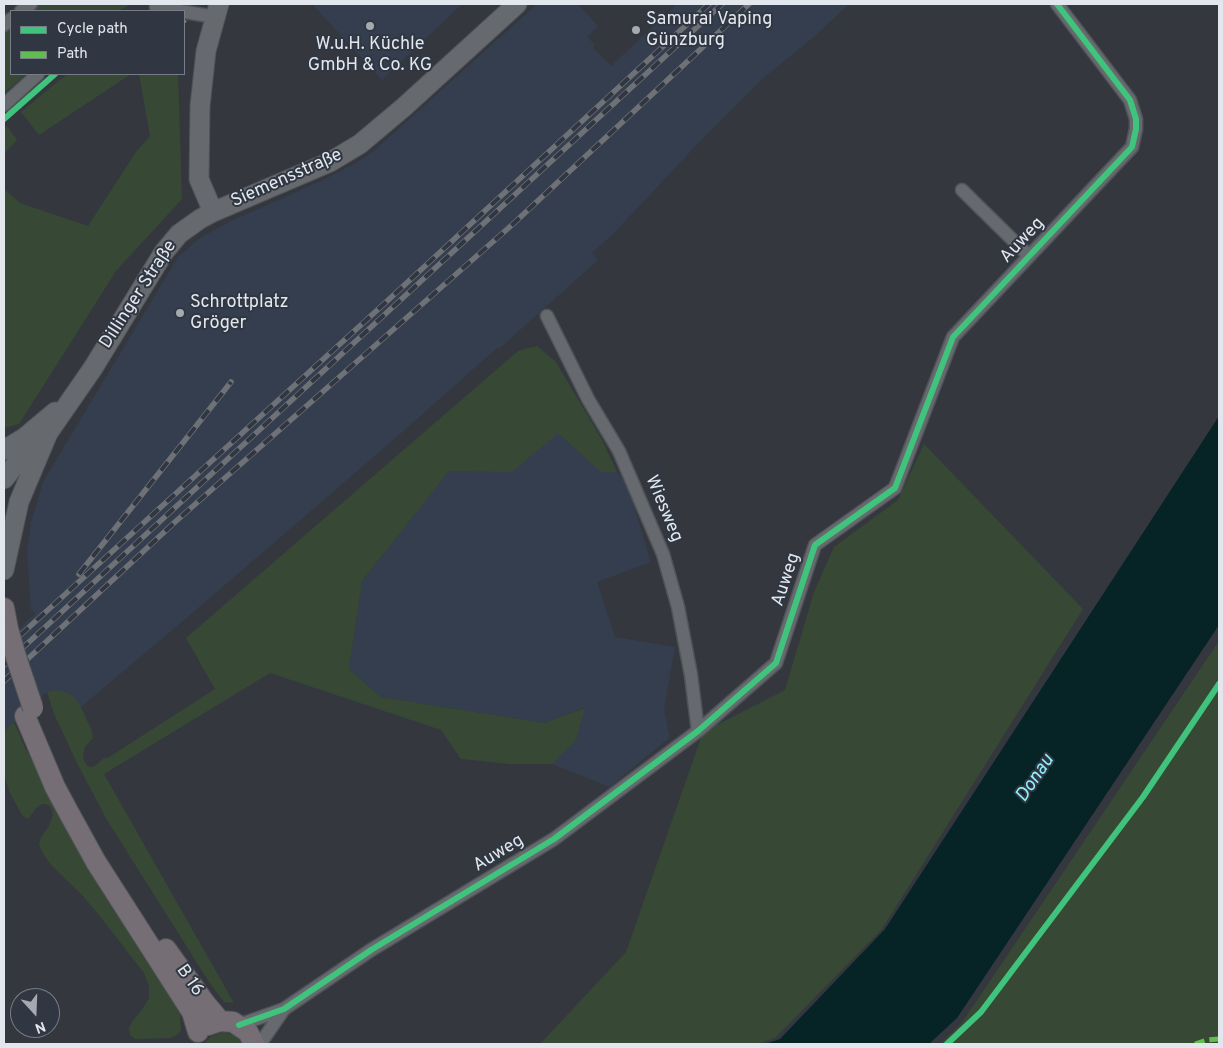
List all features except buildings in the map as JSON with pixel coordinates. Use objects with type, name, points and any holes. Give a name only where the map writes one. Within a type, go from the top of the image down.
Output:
[{"type":"main road","name":"Siemensstraße","points":[[213,212],[330,162],[360,144],[404,107],[516,4]]},
{"type":"main road","points":[[213,212],[199,179],[199,154],[200,106],[206,51],[217,10]]},
{"type":"main road","name":"Dillinger Straße","points":[[71,399],[93,368],[164,252],[179,234],[213,212]]},
{"type":"main road","points":[[4,570],[19,502],[48,433],[71,399]]},
{"type":"main road","points":[[4,450],[24,438],[71,399]]},
{"type":"main road","points":[[4,479],[20,459],[48,433]]},
{"type":"main road","name":"B 16","points":[[4,608],[29,712],[53,756],[74,801],[159,939],[205,1004],[230,1023],[248,1032],[254,1044]]},
{"type":"main road","name":"B 16","points":[[4,651],[29,712],[55,786],[96,862],[192,1012],[195,1038]]},
{"type":"main road","name":"B 16","points":[[159,939],[177,990]]},
{"type":"main road","points":[[195,1038],[212,1023],[230,1023]]},
{"type":"street","name":"Auweg","points":[[230,1023],[284,1009],[371,950],[554,839],[698,731],[776,663],[815,545],[894,488],[953,337],[1132,147],[1136,119],[1130,100],[1057,4]]},
{"type":"street","points":[[154,7],[217,10]]},
{"type":"street","points":[[4,105],[37,75]]},
{"type":"street","name":"Auweg","points":[[962,190],[1029,256]]},
{"type":"street","name":"Wiesweg","points":[[547,316],[588,399],[619,451],[663,554],[678,607],[691,675],[698,731]]},
{"type":"street","name":"Auweg","points":[[260,1044],[284,1009]]},
{"type":"shaded area","name":"W.u.H. Küchle GmbH & Co. KG","points":[[312,4],[462,4],[382,80]]},
{"type":"shaded area","points":[[537,4],[578,4],[598,26],[587,37],[595,45],[593,48],[611,66],[677,4],[849,4],[816,35],[760,81],[707,134],[613,234],[592,253],[598,260],[500,348],[497,348],[190,615],[81,707],[74,697],[54,690],[47,692],[4,731],[4,643],[36,613],[31,610],[27,552],[31,522],[43,482],[178,257],[200,238],[229,222],[321,181],[374,151]]},
{"type":"shaded area","points":[[525,373],[627,483],[651,562],[597,582],[615,637],[675,647],[664,710],[670,737],[610,787],[552,764],[576,740],[584,708],[544,723],[381,697],[349,669],[362,581]]},
{"type":"green space","points":[[30,4],[132,4],[120,10],[23,10]]},
{"type":"green space","points":[[10,22],[10,75],[25,75],[4,93],[4,28]]},
{"type":"green space","points":[[66,75],[129,75],[39,135],[21,112]]},
{"type":"green space","points":[[139,75],[178,75],[182,199],[116,271],[19,424],[4,428],[4,189],[20,203],[88,226],[136,152],[150,136]]},
{"type":"green space","points":[[7,126],[17,140],[4,154],[4,129]]},
{"type":"green space","points":[[537,346],[556,362],[602,440],[617,472],[601,472],[558,433],[512,472],[449,471],[362,581],[349,669],[381,697],[544,723],[585,708],[576,740],[552,764],[510,764],[461,759],[441,730],[270,673],[104,774],[234,1003],[224,1002],[209,982],[107,820],[77,763],[55,716],[47,692],[54,690],[66,692],[74,697],[81,707],[93,738],[85,747],[83,758],[87,766],[92,767],[98,764],[104,757],[106,759],[215,689],[186,638],[518,351]]},
{"type":"green space","points":[[924,444],[1083,609],[882,929],[775,1038],[757,1044],[540,1044],[626,952],[703,732],[785,690],[814,592],[834,547],[898,500]]},
{"type":"green space","points":[[1219,641],[1219,1044],[940,1044],[961,1024]]},
{"type":"green space","points":[[14,722],[25,748],[40,770],[182,1009],[180,1014],[181,1030],[177,1035],[170,1038],[135,1039],[130,1035],[129,1028],[132,1022],[149,998],[149,986],[144,973],[103,920],[82,895],[51,865],[44,855],[39,845],[41,837],[49,826],[53,815],[51,807],[42,804],[36,808],[28,819],[22,815],[10,793],[4,776],[4,731]]},
{"type":"green space","points":[[223,1032],[236,1036],[243,1044],[204,1044],[210,1037]]},
{"type":"water","name":"Donau","points":[[1219,416],[1219,625],[957,1018],[929,1044],[765,1044],[780,1039],[885,929]]},
{"type":"railway","points":[[4,650],[385,303],[709,4]]},
{"type":"railway","points":[[4,665],[722,4]]},
{"type":"railway","points":[[4,681],[175,522],[513,224],[749,4]]},
{"type":"railway","points":[[79,574],[231,382]]},
{"type":"marked path","points":[[1195,1044],[1219,1039]]},
{"type":"cycle path","points":[[239,1025],[284,1009],[371,950],[554,839],[698,731],[776,663],[815,545],[895,488],[953,337],[1132,147],[1136,119],[1130,100],[1057,4]]},
{"type":"cycle path","points":[[4,119],[54,75]]},
{"type":"cycle path","points":[[947,1044],[981,1012],[1143,797],[1219,684]]},
{"type":"place","name":"W.u.H. Küchle GmbH & Co. KG","points":[[370,26]]},
{"type":"place","name":"Samurai Vaping Günzburg","points":[[636,30]]},
{"type":"place","name":"Schrottplatz Gröger","points":[[180,313]]}]
